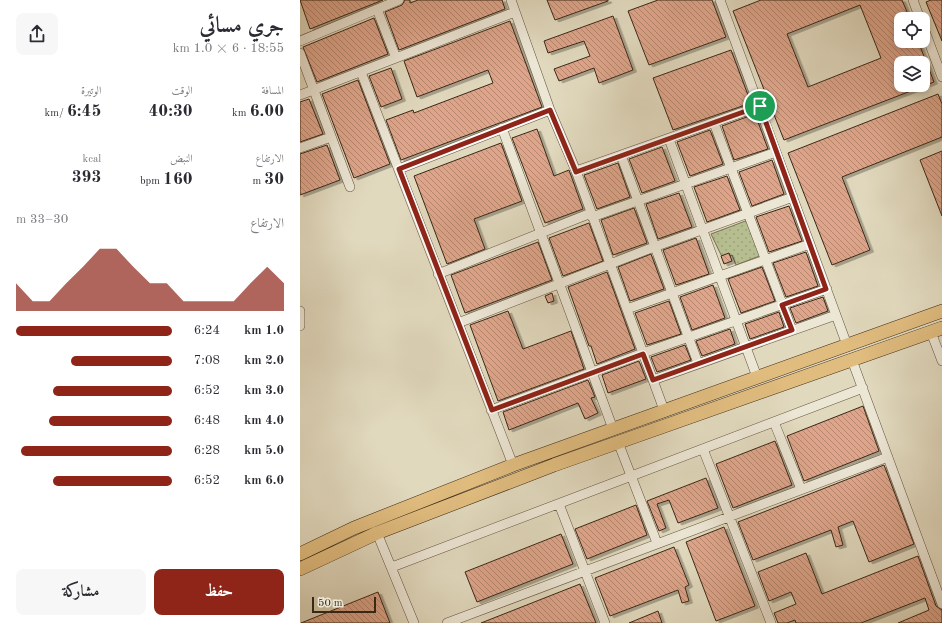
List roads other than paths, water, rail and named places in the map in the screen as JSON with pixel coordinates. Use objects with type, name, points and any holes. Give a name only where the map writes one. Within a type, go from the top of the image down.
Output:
[{"type":"highway","points":[[300,554],[367,523],[513,465],[942,311]]},
{"type":"highway","points":[[300,569],[377,533],[618,442],[937,330]]},
{"type":"street","points":[[300,40],[400,0]]},
{"type":"street","points":[[511,0],[550,110],[576,172],[664,410]]},
{"type":"street","points":[[720,0],[847,345]]},
{"type":"street","points":[[913,0],[917,12]]},
{"type":"street","points":[[377,9],[396,58]]},
{"type":"street","points":[[300,95],[515,12]]},
{"type":"street","points":[[930,42],[939,62],[942,77]]},
{"type":"street","points":[[300,53],[350,187]]},
{"type":"street","points":[[361,72],[513,465]]},
{"type":"street","points":[[576,172],[760,106]]},
{"type":"street","points":[[399,169],[550,110]]},
{"type":"street","points":[[714,123],[792,330]]},
{"type":"street","points":[[502,128],[612,429]]},
{"type":"street","points":[[300,148],[331,137]]},
{"type":"street","points":[[669,139],[757,377]]},
{"type":"street","points":[[438,274],[540,233],[685,185],[731,167],[776,152]]},
{"type":"street","points":[[621,155],[698,363]]},
{"type":"street","points":[[458,323],[701,229],[793,197]]},
{"type":"street","points":[[627,309],[810,244]]},
{"type":"street","points":[[492,410],[643,354],[826,289]]},
{"type":"street","points":[[300,311],[300,326]]},
{"type":"street","points":[[653,380],[745,346],[836,315]]},
{"type":"street","points":[[937,330],[942,360]]},
{"type":"street","points":[[852,360],[942,604]]},
{"type":"street","points":[[392,567],[863,388]]},
{"type":"street","points":[[774,422],[801,489]]},
{"type":"street","points":[[618,442],[657,543]]},
{"type":"street","points":[[704,449],[771,623]]},
{"type":"street","points":[[447,623],[730,515],[888,457]]},
{"type":"street","points":[[559,504],[605,623]]},
{"type":"street","points":[[377,533],[414,623]]}]
